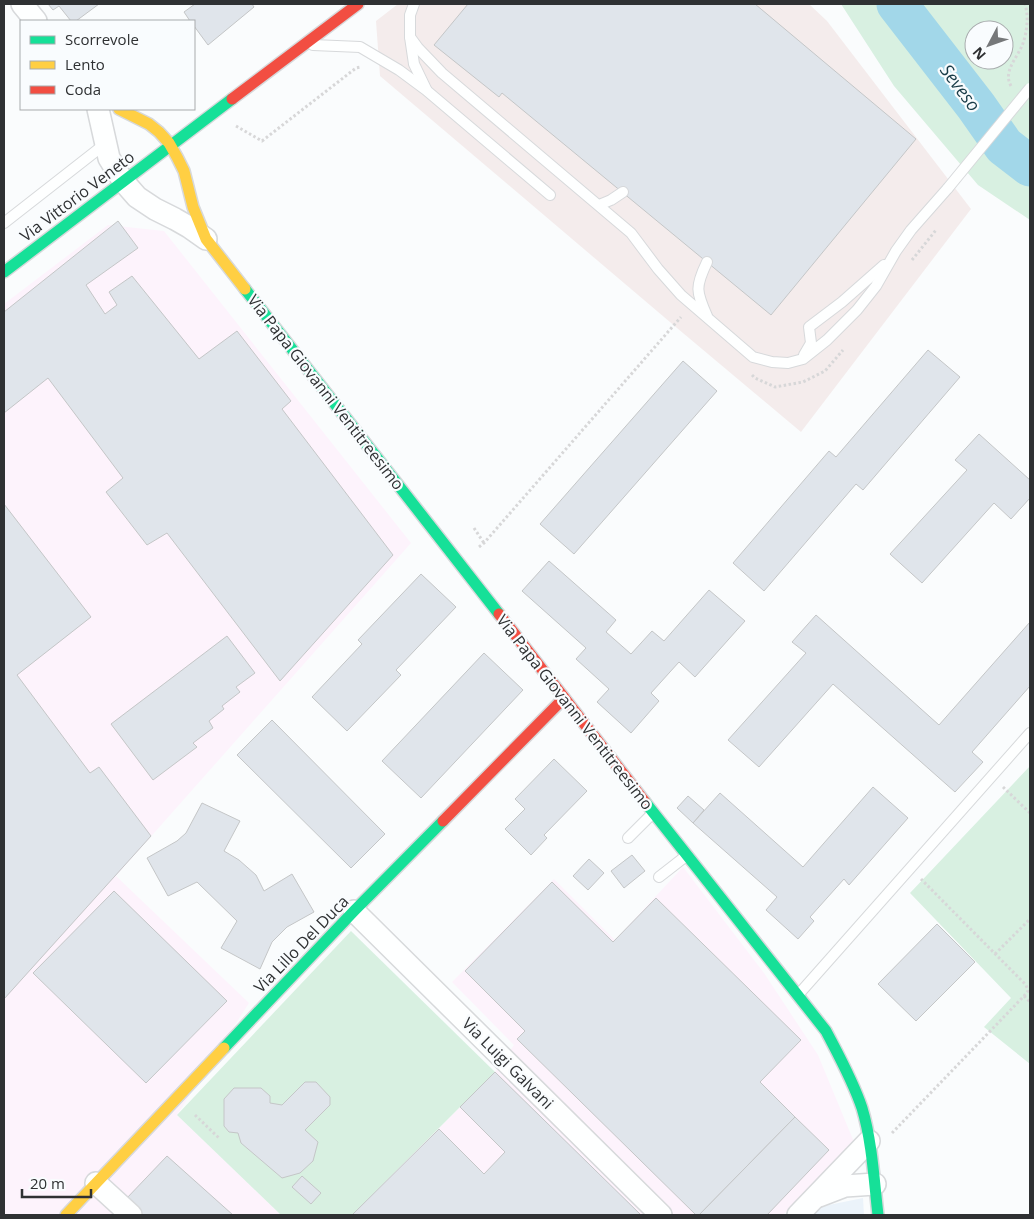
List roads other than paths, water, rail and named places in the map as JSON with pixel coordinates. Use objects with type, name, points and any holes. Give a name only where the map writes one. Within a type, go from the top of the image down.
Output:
[{"type":"street","points":[[22,4],[35,20]]},
{"type":"street","name":"Via Vittorio Veneto","points":[[4,272],[358,4]]},
{"type":"street","name":"Via Papa Giovanni Ventitreesimo","points":[[98,110],[109,158],[123,182],[137,197],[155,209],[175,218],[206,239]]},
{"type":"street","name":"Via Papa Giovanni Ventitreesimo","points":[[121,110],[152,126],[170,146],[181,164],[197,220],[206,239],[686,856],[826,1031],[848,1073],[862,1109],[869,1141],[878,1215]]},
{"type":"street","name":"Via Lillo Del Duca","points":[[66,1215],[354,911],[564,698]]},
{"type":"street","name":"Via Luigi Galvani","points":[[354,911],[660,1215]]},
{"type":"street","points":[[798,1215],[869,1141]]},
{"type":"street","points":[[96,1183],[131,1215]]},
{"type":"street","points":[[815,1198],[845,1186],[875,1184]]},
{"type":"lane","points":[[414,4],[410,15],[410,37],[414,64],[426,90]]},
{"type":"lane","points":[[410,37],[442,73],[631,232],[658,269],[681,295],[753,357],[772,362],[788,363],[803,358],[827,340],[857,310],[876,286],[911,230],[1030,88]]},
{"type":"lane","points":[[304,44],[360,47],[400,70],[550,195]]},
{"type":"lane","name":"Via Vittorio Veneto","points":[[4,223],[105,144]]},
{"type":"lane","points":[[600,205],[623,192]]},
{"type":"lane","points":[[803,358],[811,343],[809,327],[842,302],[892,258]]},
{"type":"lane","points":[[707,262],[699,279],[698,296],[709,319]]},
{"type":"lane","points":[[797,995],[1030,733]]},
{"type":"lane","points":[[628,838],[653,812]]},
{"type":"lane","points":[[659,877],[686,856]]},
{"type":"waterway","name":"Seveso","points":[[897,4],[976,106],[1004,146],[1030,166]]}]
